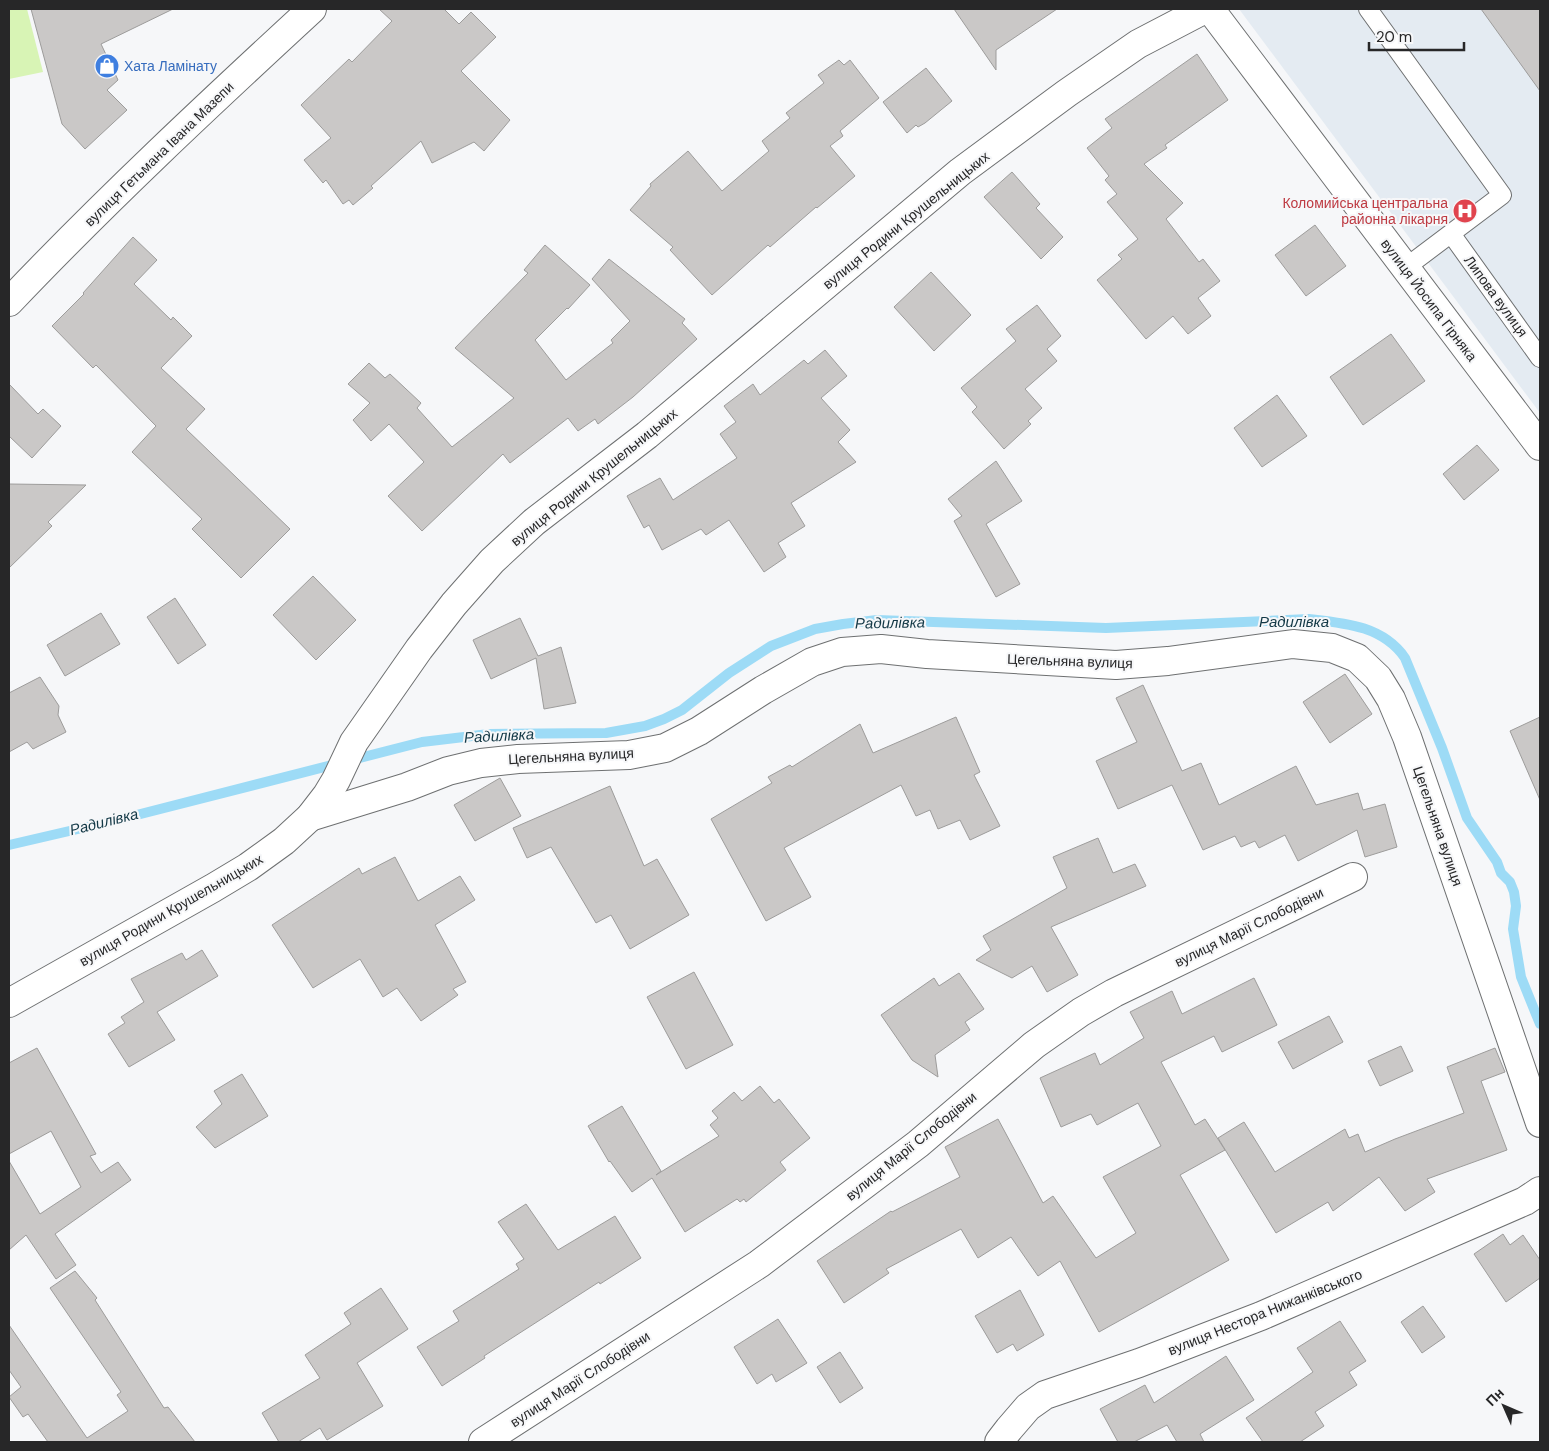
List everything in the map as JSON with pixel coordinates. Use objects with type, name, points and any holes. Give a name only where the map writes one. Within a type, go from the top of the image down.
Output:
[{"type":"street","name":"вулиця Гетьмана Івана Мазепи","points":[[9,302],[54,255],[312,9]]},
{"type":"street","name":"вулиця Йосипа Гірняка","points":[[1201,10],[1405,268],[1540,446]]},
{"type":"street","name":"вулиця Родини Крушельницьких","points":[[9,1003],[248,867],[284,841],[310,817],[336,780],[354,742],[419,649],[454,604],[492,561],[534,522],[647,435],[960,172],[1067,93],[1138,44],[1201,10]]},
{"type":"street","name":"Цегельняна вулиця","points":[[310,817],[407,787],[448,771],[481,763],[518,759],[628,755],[665,748],[699,731],[763,690],[812,662],[842,652],[881,649],[927,654],[1116,665],[1168,661],[1293,644],[1332,648],[1357,658],[1378,678],[1391,698],[1407,737],[1540,1123]]},
{"type":"street","name":"вулиця Марії Слободівни","points":[[483,1442],[759,1264],[918,1144],[1034,1045],[1081,1012],[1114,993],[1353,877]]},
{"type":"street","name":"вулиця Нестора Нижанківського","points":[[999,1442],[1028,1407],[1045,1395],[1139,1363],[1261,1316],[1525,1201],[1540,1191]]},
{"type":"lane","points":[[1368,9],[1502,195],[1452,235],[1405,268]]},
{"type":"lane","name":"Липова вулиця","points":[[1452,235],[1540,358]]},
{"type":"shaded area","name":"Коломийська центральна районна лікарня","points":[[1239,9],[1540,9],[1540,413]]},
{"type":"green space","points":[[9,9],[27,9],[43,72],[9,79]]},
{"type":"building","points":[[31,9],[173,9],[101,44],[118,80],[107,90],[127,110],[85,149],[62,124]]},
{"type":"building","points":[[379,9],[444,9],[459,24],[471,12],[496,37],[461,71],[510,120],[484,151],[474,142],[432,163],[421,141],[353,205],[349,200],[343,204],[326,180],[323,183],[304,160],[331,138],[301,105],[349,59],[352,62],[392,21]]},
{"type":"building","points":[[954,9],[1057,9],[996,50],[996,70]]},
{"type":"building","points":[[1481,9],[1540,9],[1540,91]]},
{"type":"building","points":[[1197,54],[1228,100],[1165,145],[1167,148],[1144,164],[1183,203],[1166,219],[1199,262],[1203,259],[1220,281],[1198,298],[1211,316],[1188,334],[1173,316],[1146,339],[1097,280],[1122,259],[1118,255],[1138,239],[1107,202],[1117,194],[1105,180],[1109,176],[1087,148],[1112,128],[1105,119]]},
{"type":"building","points":[[839,60],[844,65],[850,60],[879,98],[840,131],[843,136],[830,146],[855,176],[770,247],[768,245],[712,295],[670,250],[673,247],[630,210],[651,186],[650,184],[688,151],[722,191],[769,151],[762,141],[790,118],[786,113],[824,83],[818,75]]},
{"type":"building","points":[[926,68],[952,101],[925,123],[918,127],[916,125],[907,133],[883,102]]},
{"type":"building","points":[[1012,172],[1040,204],[1036,208],[1063,237],[1041,259],[984,197]]},
{"type":"building","points":[[1315,225],[1346,266],[1306,296],[1275,255]]},
{"type":"building","points":[[133,237],[157,260],[134,284],[171,320],[173,317],[192,336],[161,368],[205,409],[186,429],[290,529],[241,578],[192,529],[202,519],[132,452],[156,426],[96,365],[93,368],[52,326],[84,294]]},
{"type":"building","points":[[545,245],[590,285],[535,340],[566,380],[613,343],[611,340],[630,321],[592,279],[609,259],[685,319],[682,323],[697,339],[633,397],[598,424],[595,419],[578,431],[568,418],[510,463],[503,454],[422,531],[388,496],[424,462],[389,424],[371,441],[353,420],[370,403],[348,384],[369,363],[385,378],[390,374],[421,403],[417,408],[452,447],[514,398],[455,348],[528,273],[524,270]]},
{"type":"building","points":[[931,272],[971,315],[934,351],[894,307]]},
{"type":"building","points":[[1037,305],[1061,336],[1047,349],[1057,361],[1025,389],[1042,408],[1028,421],[1031,424],[1004,449],[972,412],[977,407],[961,388],[1016,341],[1006,329]]},
{"type":"building","points":[[1391,334],[1425,381],[1363,425],[1330,377]]},
{"type":"building","points":[[825,350],[847,376],[821,398],[850,430],[838,442],[856,462],[791,503],[805,526],[778,543],[786,557],[764,572],[729,520],[706,535],[701,529],[662,550],[649,525],[644,528],[627,496],[660,478],[673,500],[737,458],[720,434],[736,422],[724,406],[753,384],[760,395],[804,360],[808,364]]},
{"type":"building","points":[[9,384],[38,414],[43,409],[61,426],[32,458],[9,436]]},
{"type":"building","points":[[1277,395],[1307,436],[1262,467],[1234,428]]},
{"type":"building","points":[[1477,445],[1499,470],[1464,500],[1443,474]]},
{"type":"building","points":[[996,461],[1022,501],[986,524],[1020,584],[996,597],[954,521],[962,516],[948,499]]},
{"type":"building","points":[[9,484],[86,485],[48,522],[52,526],[9,568]]},
{"type":"building","points":[[313,576],[356,620],[316,660],[273,615]]},
{"type":"building","points":[[175,598],[206,645],[178,664],[147,617]]},
{"type":"building","points":[[101,613],[120,644],[65,676],[47,645]]},
{"type":"building","points":[[520,618],[538,656],[561,647],[576,703],[544,709],[536,658],[491,679],[473,640]]},
{"type":"building","points":[[1345,674],[1372,714],[1330,743],[1303,702]]},
{"type":"building","points":[[40,677],[59,706],[58,715],[66,732],[33,749],[27,742],[9,752],[9,693]]},
{"type":"building","points":[[1143,685],[1182,771],[1201,763],[1219,805],[1296,766],[1316,805],[1358,793],[1363,810],[1385,804],[1397,847],[1365,857],[1357,830],[1298,861],[1285,835],[1259,848],[1255,841],[1241,847],[1235,836],[1203,850],[1172,785],[1118,809],[1096,761],[1137,742],[1116,698]]},
{"type":"building","points":[[956,717],[980,772],[974,775],[1000,826],[970,840],[960,820],[938,829],[930,810],[916,816],[901,785],[784,848],[811,897],[766,921],[711,819],[772,783],[768,777],[790,765],[792,767],[860,724],[873,753]]},
{"type":"building","points":[[1540,717],[1540,800],[1510,731]]},
{"type":"building","points":[[500,778],[521,816],[475,841],[454,805]]},
{"type":"building","points":[[610,786],[644,866],[657,859],[689,915],[630,949],[611,915],[596,923],[551,847],[527,858],[513,828]]},
{"type":"building","points":[[1098,838],[1113,873],[1135,864],[1146,886],[1051,927],[1078,975],[1047,992],[1032,966],[1012,978],[976,960],[991,950],[983,936],[1067,888],[1053,857]]},
{"type":"building","points":[[395,857],[418,901],[460,876],[475,900],[435,925],[466,982],[453,989],[458,995],[421,1021],[397,988],[383,997],[360,959],[313,988],[272,925],[359,868],[362,874]]},
{"type":"building","points":[[202,950],[218,976],[157,1012],[175,1040],[129,1067],[108,1034],[125,1023],[121,1017],[144,1002],[131,979],[182,953],[186,960]]},
{"type":"building","points":[[694,972],[733,1045],[686,1069],[647,997]]},
{"type":"building","points":[[959,973],[984,1009],[965,1022],[970,1030],[935,1055],[938,1077],[912,1060],[881,1015],[934,978],[939,986]]},
{"type":"building","points":[[1254,978],[1277,1025],[1222,1052],[1214,1036],[1161,1062],[1195,1125],[1205,1119],[1225,1150],[1180,1175],[1229,1260],[1099,1332],[1060,1261],[1038,1276],[1011,1237],[978,1258],[961,1229],[886,1269],[889,1273],[844,1303],[817,1261],[891,1211],[960,1177],[945,1147],[998,1119],[1043,1203],[1053,1196],[1096,1258],[1136,1233],[1103,1177],[1161,1146],[1138,1103],[1097,1125],[1091,1114],[1061,1127],[1040,1078],[1095,1053],[1100,1065],[1144,1038],[1130,1012],[1172,991],[1182,1014]]},
{"type":"building","points":[[1329,1016],[1343,1042],[1293,1069],[1278,1042]]},
{"type":"building","points":[[1401,1046],[1413,1071],[1380,1086],[1368,1061]]},
{"type":"building","points":[[37,1048],[96,1154],[90,1156],[101,1173],[118,1162],[131,1180],[55,1234],[76,1265],[56,1279],[26,1235],[9,1250],[9,1161],[40,1214],[81,1187],[51,1131],[9,1154],[9,1063]]},
{"type":"building","points":[[1495,1048],[1505,1072],[1481,1081],[1507,1150],[1427,1179],[1435,1192],[1405,1211],[1379,1177],[1333,1211],[1328,1202],[1276,1233],[1218,1138],[1244,1122],[1275,1172],[1345,1129],[1349,1138],[1358,1134],[1365,1152],[1464,1113],[1447,1067]]},
{"type":"building","points":[[242,1074],[268,1116],[215,1148],[196,1127],[222,1104],[214,1091]]},
{"type":"building","points":[[760,1086],[774,1103],[779,1099],[810,1138],[780,1162],[786,1170],[746,1202],[744,1199],[740,1202],[737,1199],[685,1232],[652,1178],[632,1192],[609,1162],[588,1126],[622,1106],[661,1171],[656,1175],[719,1136],[710,1125],[718,1118],[712,1111],[734,1092],[742,1101]]},
{"type":"building","points":[[526,1204],[558,1250],[615,1216],[641,1258],[600,1284],[599,1282],[484,1356],[485,1358],[442,1386],[417,1347],[459,1321],[453,1311],[519,1269],[516,1264],[524,1259],[498,1222]]},
{"type":"building","points":[[1503,1234],[1510,1245],[1523,1235],[1540,1260],[1540,1278],[1506,1302],[1474,1254]]},
{"type":"building","points":[[75,1271],[97,1298],[95,1300],[164,1408],[168,1407],[195,1442],[48,1442],[28,1414],[23,1417],[9,1397],[21,1387],[9,1370],[9,1325],[87,1438],[128,1411],[117,1395],[121,1392],[50,1288]]},
{"type":"building","points":[[381,1288],[408,1329],[357,1363],[383,1406],[327,1440],[320,1428],[298,1442],[279,1442],[262,1413],[320,1378],[305,1355],[351,1324],[344,1313]]},
{"type":"building","points":[[1020,1290],[1044,1335],[1017,1351],[1013,1344],[997,1353],[975,1316]]},
{"type":"building","points":[[1423,1306],[1445,1337],[1422,1353],[1401,1322]]},
{"type":"building","points":[[778,1319],[807,1363],[776,1382],[772,1374],[757,1384],[734,1347]]},
{"type":"building","points":[[1340,1321],[1366,1361],[1349,1372],[1357,1385],[1315,1412],[1324,1426],[1300,1442],[1263,1442],[1246,1418],[1313,1372],[1297,1348]]},
{"type":"building","points":[[840,1352],[863,1388],[840,1403],[817,1367]]},
{"type":"building","points":[[1226,1356],[1254,1400],[1200,1434],[1204,1442],[1177,1442],[1167,1425],[1134,1442],[1118,1442],[1100,1409],[1145,1385],[1154,1403]]},
{"type":"waterway","name":"Радилівка","points":[[9,845],[121,819],[422,742],[489,734],[606,733],[645,726],[682,710],[729,673],[771,646],[815,629],[843,624],[877,620],[1106,628],[1309,619],[1362,628],[1386,639],[1405,658],[1442,748],[1467,818],[1497,862],[1501,873],[1510,882],[1514,892],[1516,906],[1513,929],[1521,977],[1540,1024]]},
{"type":"place","name":"Хата Ламінату","points":[[107,66]]},
{"type":"place","name":"Коломийська центральна районна лікарня","points":[[1465,211]]}]
